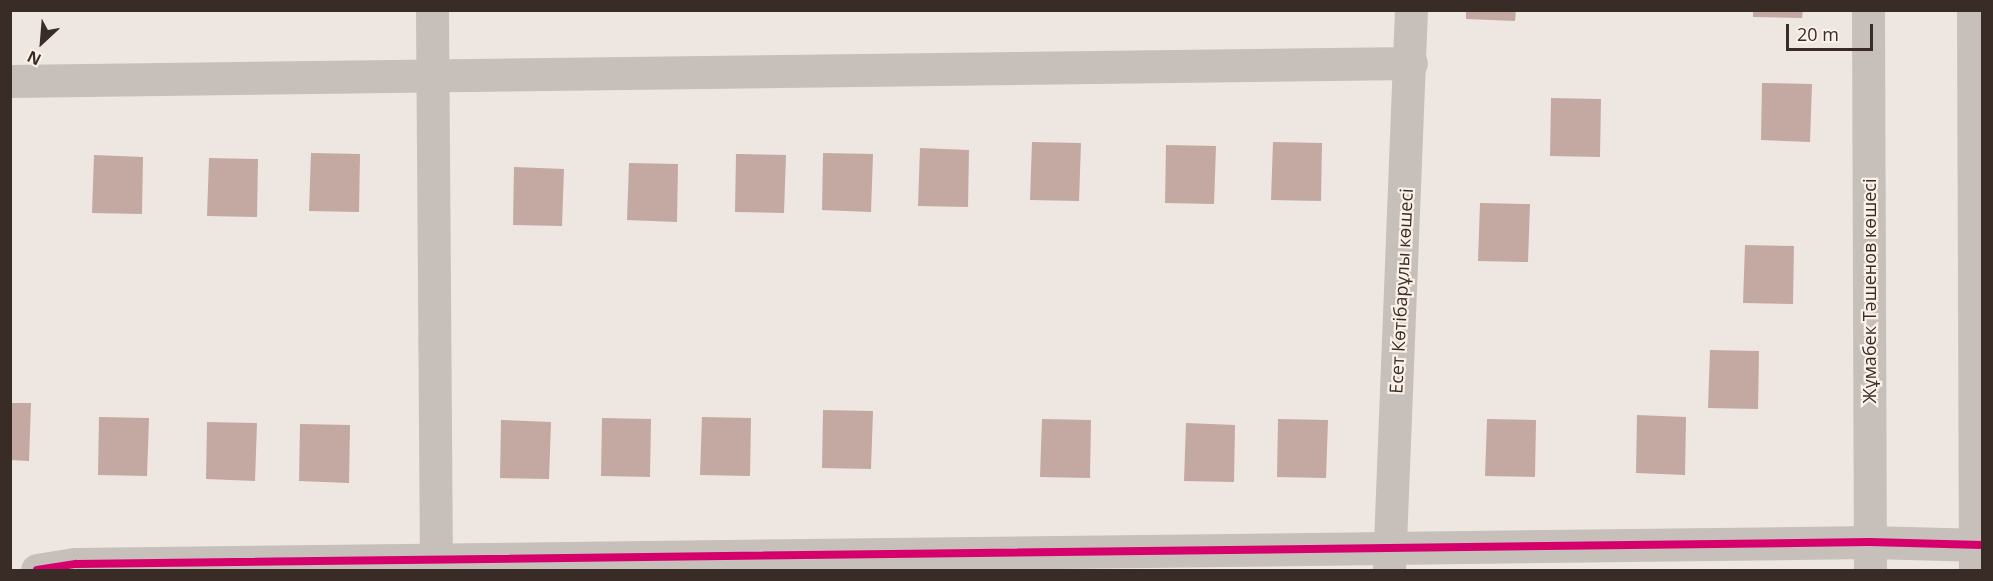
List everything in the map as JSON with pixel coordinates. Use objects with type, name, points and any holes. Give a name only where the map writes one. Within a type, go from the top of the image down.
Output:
[{"type":"street","points":[[432,10],[436,566]]},
{"type":"street","name":"Есет Көтібарұлы көшесі","points":[[1389,559],[1411,63],[1411,10]]},
{"type":"street","name":"Жұмабек Тәшенов көшесі","points":[[1868,10],[1870,556]]},
{"type":"street","points":[[37,570],[76,564],[436,566],[1978,554],[1973,10]]},
{"type":"street","points":[[10,81],[433,78],[1411,63]]},
{"type":"building","points":[[1466,10],[1516,10],[1515,21],[1466,19]]},
{"type":"building","points":[[1753,10],[1803,10],[1802,18],[1753,17]]},
{"type":"building","points":[[1762,83],[1812,84],[1810,142],[1761,140]]},
{"type":"building","points":[[1551,98],[1601,99],[1600,157],[1550,156]]},
{"type":"building","points":[[1032,142],[1081,143],[1079,201],[1030,200]]},
{"type":"building","points":[[1273,142],[1322,143],[1321,201],[1271,200]]},
{"type":"building","points":[[1166,145],[1216,146],[1214,204],[1165,203]]},
{"type":"building","points":[[920,148],[969,150],[968,207],[918,206]]},
{"type":"building","points":[[311,153],[360,154],[359,212],[309,211]]},
{"type":"building","points":[[823,153],[873,154],[871,212],[822,210]]},
{"type":"building","points":[[736,154],[786,155],[784,213],[735,212]]},
{"type":"building","points":[[94,155],[143,157],[142,214],[92,213]]},
{"type":"building","points":[[209,158],[258,159],[257,217],[207,216]]},
{"type":"building","points":[[629,163],[678,164],[677,222],[627,220]]},
{"type":"building","points":[[514,167],[564,169],[562,226],[513,225]]},
{"type":"building","points":[[1480,203],[1530,204],[1528,262],[1478,261]]},
{"type":"building","points":[[1745,245],[1794,246],[1793,304],[1743,303]]},
{"type":"building","points":[[1710,350],[1759,351],[1758,409],[1708,408]]},
{"type":"building","points":[[10,403],[31,403],[29,461],[10,460]]},
{"type":"building","points":[[823,410],[873,411],[871,469],[822,468]]},
{"type":"building","points":[[1637,415],[1686,417],[1685,475],[1636,473]]},
{"type":"building","points":[[99,417],[149,418],[147,476],[98,475]]},
{"type":"building","points":[[702,417],[751,418],[750,476],[700,475]]},
{"type":"building","points":[[602,418],[651,419],[650,477],[601,476]]},
{"type":"building","points":[[1042,419],[1091,420],[1090,478],[1040,477]]},
{"type":"building","points":[[1278,419],[1328,420],[1326,478],[1277,477]]},
{"type":"building","points":[[1487,419],[1536,420],[1535,477],[1485,476]]},
{"type":"building","points":[[501,420],[551,422],[549,479],[500,478]]},
{"type":"building","points":[[207,422],[257,423],[255,481],[206,479]]},
{"type":"building","points":[[1186,423],[1235,425],[1234,482],[1184,481]]},
{"type":"building","points":[[300,424],[350,425],[349,483],[299,481]]},
{"type":"cycle path","points":[[37,570],[76,564],[1870,542],[1982,545]]}]
